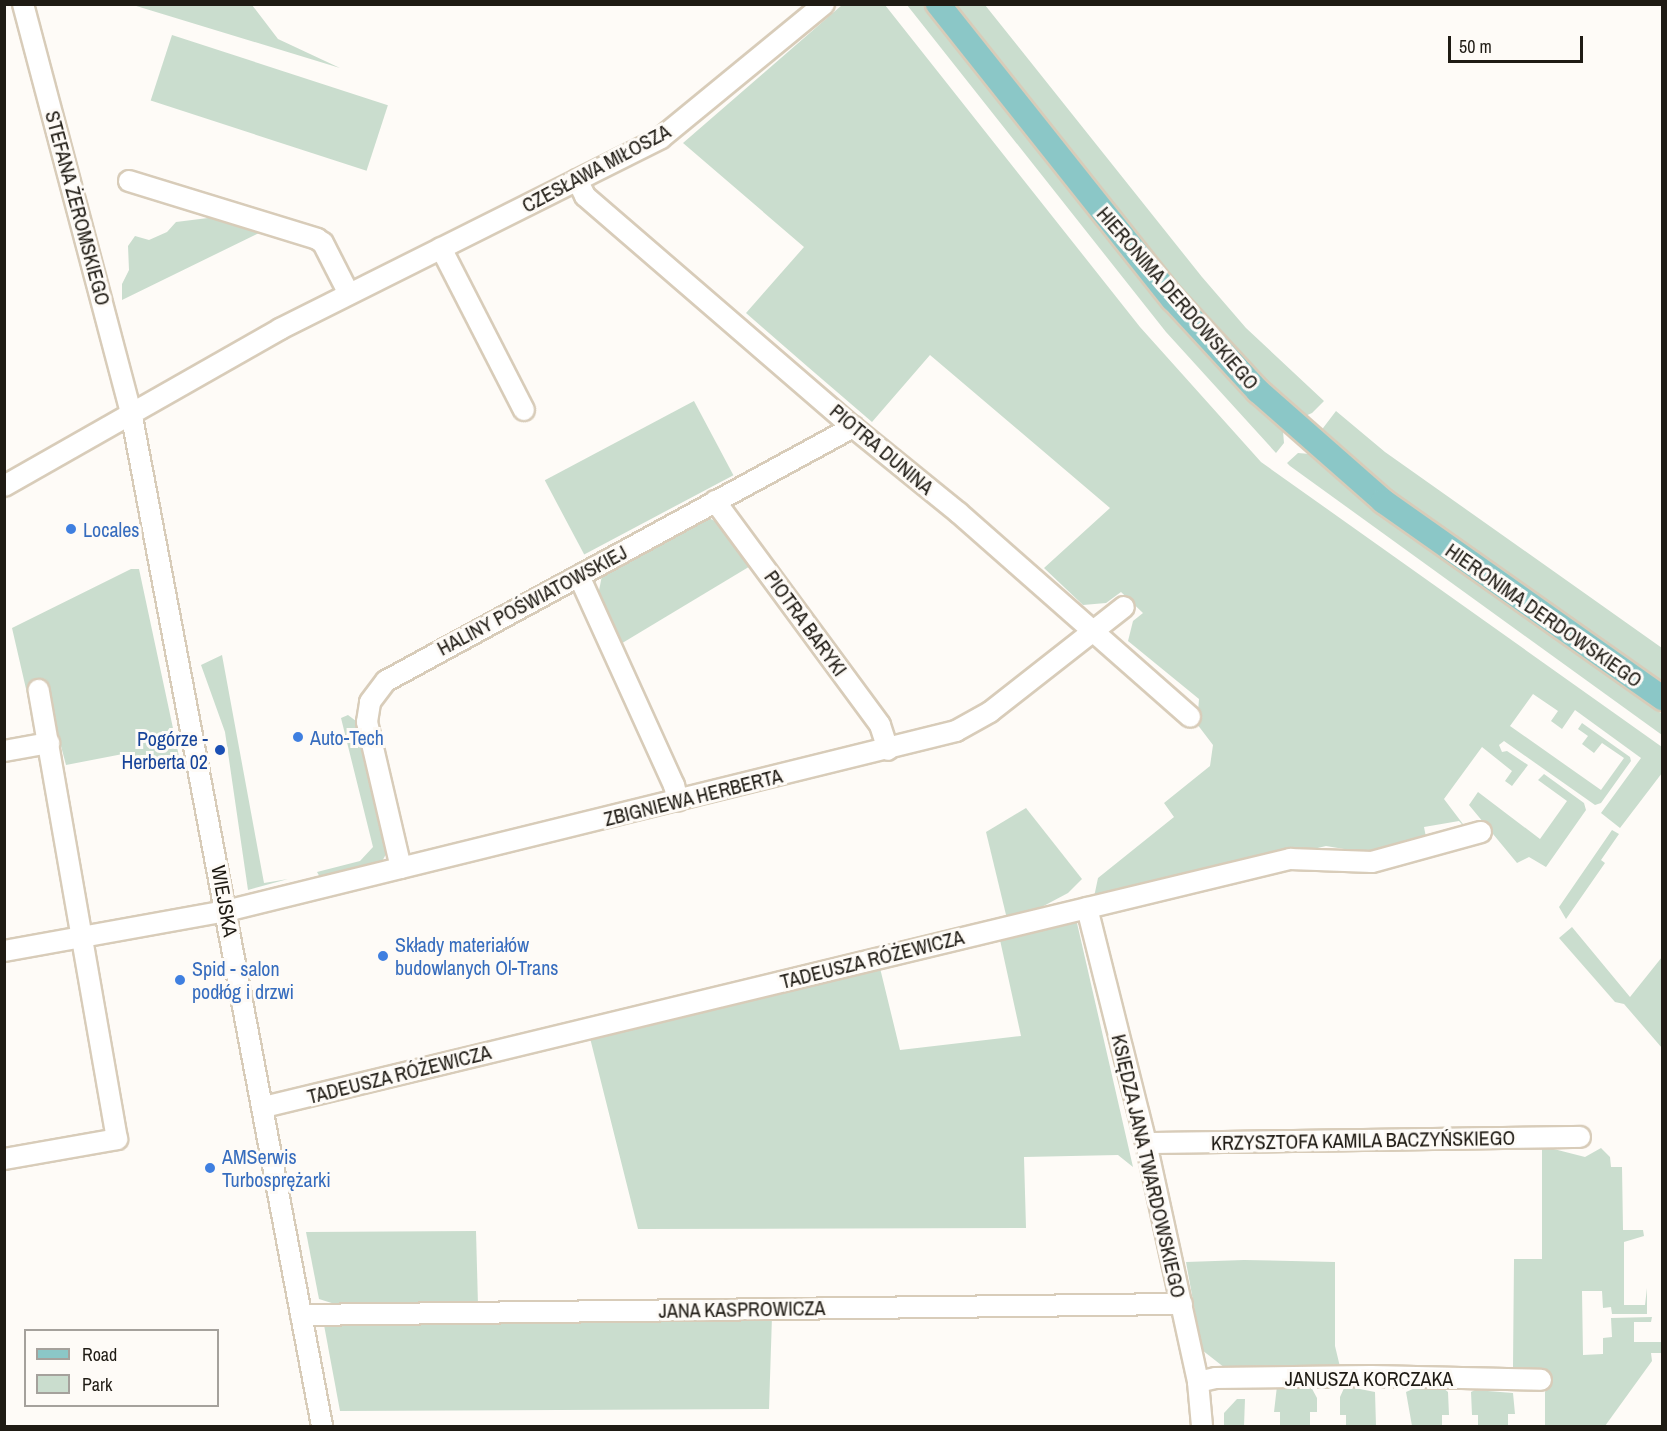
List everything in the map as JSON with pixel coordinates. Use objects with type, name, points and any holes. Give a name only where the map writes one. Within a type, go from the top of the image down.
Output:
[{"type":"main road","name":"HIERONIMA DERDOWSKIEGO","points":[[939,4],[1173,298],[1265,398],[1383,501],[1662,698]]},
{"type":"street","name":"STEFANA ŻEROMSKIEGO","points":[[23,4],[131,412]]},
{"type":"street","name":"CZESŁAWA MIŁOSZA","points":[[4,486],[131,412],[349,294],[661,138],[824,4]]},
{"type":"street","name":"PIOTRA DUNINA","points":[[577,180],[585,196],[853,428],[959,513],[1190,717]]},
{"type":"street","points":[[129,181],[316,238],[323,243],[349,294]]},
{"type":"street","points":[[441,248],[524,410]]},
{"type":"street","name":"WIEJSKA","points":[[131,412],[264,1107],[322,1426]]},
{"type":"street","name":"HALINY POŚWIATOWSKIEJ","points":[[401,868],[368,729],[370,702],[398,671],[853,428]]},
{"type":"street","name":"PIOTRA BARYKI","points":[[715,501],[880,725],[888,750]]},
{"type":"street","points":[[579,576],[674,785],[678,801]]},
{"type":"street","name":"ZBIGNIEWA HERBERTA","points":[[4,951],[226,911],[888,750],[974,723],[1094,634],[1124,607]]},
{"type":"street","points":[[4,1159],[117,1139],[39,690]]},
{"type":"street","points":[[4,751],[49,743]]},
{"type":"street","name":"TADEUSZA RÓŻEWICZA","points":[[264,1107],[1290,859],[1372,862],[1481,832]]},
{"type":"street","name":"KSIĘDZA JANA TWARDOWSKIEGO","points":[[1087,908],[1146,1143],[1182,1304],[1198,1383],[1202,1426]]},
{"type":"street","name":"KRZYSZTOFA KAMILA BACZYŃSKIEGO","points":[[1146,1143],[1580,1137]]},
{"type":"street","name":"JANA KASPROWICZA","points":[[301,1315],[1182,1304]]},
{"type":"street","name":"JANUSZA KORCZAKA","points":[[1198,1383],[1216,1378],[1348,1377],[1541,1380]]},
{"type":"green space","points":[[133,5],[252,5],[278,39],[340,68]]},
{"type":"green space","points":[[842,5],[885,5],[1140,327],[1261,462],[1662,747],[1662,773],[1620,828],[1601,813],[1641,758],[1575,710],[1562,729],[1551,721],[1558,711],[1533,694],[1510,726],[1601,790],[1624,758],[1602,743],[1594,753],[1582,744],[1588,736],[1578,729],[1582,723],[1630,757],[1631,761],[1601,803],[1595,805],[1504,741],[1499,745],[1502,752],[1507,751],[1528,765],[1512,786],[1505,781],[1512,771],[1482,747],[1444,799],[1469,832],[1459,821],[1424,827],[1428,847],[1374,854],[1326,846],[1128,894],[1094,897],[1098,878],[1174,817],[1164,803],[1210,766],[1213,745],[1197,724],[1199,699],[1128,641],[1133,621],[1143,613],[1121,592],[1106,603],[1083,605],[1044,568],[1110,508],[930,355],[872,422],[746,313],[804,247],[683,143]]},
{"type":"green space","points":[[907,5],[923,5],[1173,316],[1224,374],[1283,431],[1284,443],[1276,453],[1166,332]]},
{"type":"green space","points":[[951,5],[985,5],[1202,277],[1246,328],[1324,401],[1312,413],[1303,417],[1216,335]]},
{"type":"green space","points":[[172,35],[388,105],[367,171],[151,101]]},
{"type":"green space","points":[[216,217],[261,232],[122,300],[122,284],[129,270],[128,246],[135,236],[149,240],[167,232],[176,222]]},
{"type":"green space","points":[[694,401],[733,475],[584,555],[545,480]]},
{"type":"green space","points":[[1336,411],[1385,452],[1662,648],[1662,689],[1388,495],[1320,432]]},
{"type":"green space","points":[[1298,453],[1310,454],[1416,540],[1662,714],[1662,735],[1290,466],[1287,463]]},
{"type":"green space","points":[[698,518],[709,518],[724,526],[752,565],[619,645],[597,601],[603,570]]},
{"type":"green space","points":[[131,569],[139,569],[180,761],[153,767],[138,763],[128,753],[66,765],[57,731],[40,732],[35,728],[12,628]]},
{"type":"green space","points":[[222,655],[264,883],[288,879],[248,890],[225,732],[201,665]]},
{"type":"green space","points":[[348,715],[356,721],[386,846],[385,856],[380,865],[321,879],[317,872],[360,861],[373,847],[341,718]]},
{"type":"green space","points":[[1544,774],[1584,803],[1586,810],[1546,867],[1529,857],[1517,863],[1469,805],[1478,792],[1540,839],[1567,801],[1538,780]]},
{"type":"green space","points":[[1026,808],[1082,879],[1068,893],[1036,910],[1007,919],[986,832]]},
{"type":"green space","points":[[1612,830],[1619,834],[1601,860],[1605,863],[1566,919],[1559,907]]},
{"type":"green space","points":[[1059,923],[1077,923],[1133,1167],[1118,1155],[1024,1157],[1026,1228],[638,1229],[590,1038],[880,968],[900,1050],[1021,1036],[1000,940]]},
{"type":"green space","points":[[1572,927],[1630,997],[1662,957],[1662,1048],[1624,1004],[1615,1002],[1559,938]]},
{"type":"green space","points":[[1542,1146],[1585,1157],[1601,1148],[1610,1157],[1611,1167],[1622,1167],[1623,1230],[1643,1230],[1644,1236],[1624,1242],[1624,1305],[1645,1305],[1647,1288],[1647,1314],[1612,1314],[1611,1307],[1603,1308],[1602,1291],[1582,1291],[1583,1355],[1603,1354],[1603,1338],[1612,1337],[1611,1318],[1652,1317],[1651,1322],[1634,1322],[1634,1342],[1662,1342],[1662,1353],[1651,1353],[1652,1361],[1605,1426],[1545,1426],[1545,1392],[1551,1376],[1487,1369],[1513,1367],[1514,1259],[1542,1259]]},
{"type":"green space","points":[[476,1231],[478,1305],[338,1305],[319,1299],[306,1232]]},
{"type":"green space","points":[[1244,1260],[1335,1262],[1335,1346],[1341,1371],[1225,1368],[1202,1350],[1186,1262]]},
{"type":"green space","points":[[772,1316],[769,1409],[340,1411],[324,1325],[336,1320]]},
{"type":"green space","points":[[1310,1385],[1317,1398],[1317,1412],[1310,1412],[1310,1426],[1280,1426],[1280,1412],[1274,1412],[1277,1386]]},
{"type":"green space","points":[[1345,1386],[1375,1392],[1376,1426],[1346,1426],[1346,1415],[1340,1415],[1340,1397]]},
{"type":"green space","points":[[1415,1388],[1443,1388],[1448,1392],[1449,1415],[1442,1415],[1442,1426],[1412,1426],[1406,1392]]},
{"type":"green space","points":[[1475,1390],[1513,1393],[1515,1414],[1508,1414],[1508,1426],[1478,1426],[1478,1415],[1472,1415],[1471,1392]]},
{"type":"green space","points":[[1237,1399],[1245,1399],[1244,1426],[1224,1426],[1224,1413]]},
{"type":"place","name":"Locales","points":[[71,529]]},
{"type":"place","name":"Auto-Tech","points":[[298,737]]},
{"type":"place","name":"Pogórze - Herberta 02","points":[[220,750]]},
{"type":"place","name":"Składy materiałów budowlanych Ol-Trans","points":[[383,956]]},
{"type":"place","name":"Spid - salon podłóg i drzwi","points":[[180,980]]},
{"type":"place","name":"AMSerwis Turbosprężarki","points":[[210,1168]]}]
